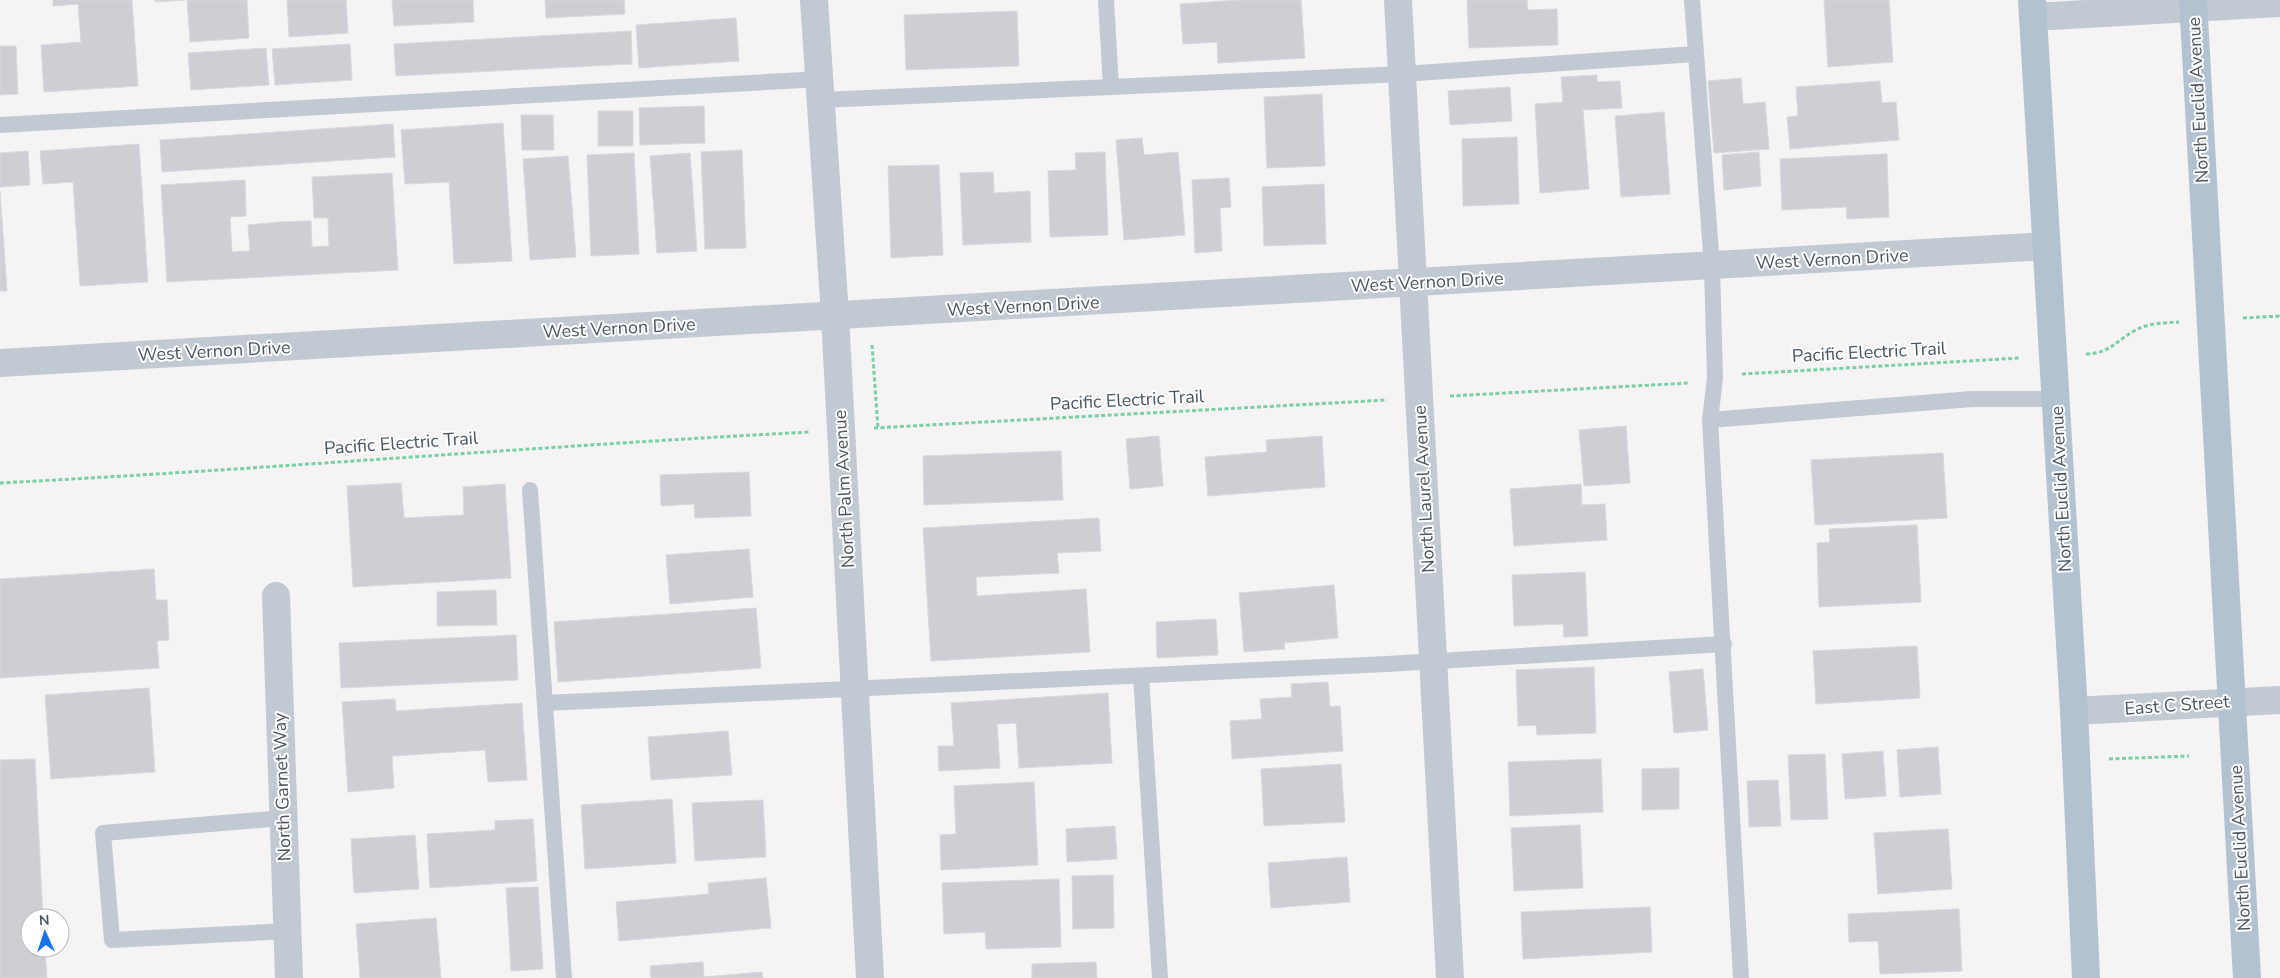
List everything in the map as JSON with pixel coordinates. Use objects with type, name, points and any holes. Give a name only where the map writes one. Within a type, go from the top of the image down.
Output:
[{"type":"main road","name":"North Euclid Avenue","points":[[2193,4],[2248,978]]},
{"type":"main road","name":"North Euclid Avenue","points":[[2032,8],[2074,711],[2086,978]]},
{"type":"street","name":"North Palm Avenue","points":[[814,0],[835,316],[870,978]]},
{"type":"street","name":"North Laurel Avenue","points":[[1398,0],[1450,978]]},
{"type":"street","points":[[2032,8],[2280,3]]},
{"type":"street","name":"West Vernon Drive","points":[[0,363],[1413,284],[2046,246]]},
{"type":"street","name":"North Garnet Way","points":[[276,596],[289,978]]},
{"type":"street","name":"East C Street","points":[[2074,711],[2280,700]]},
{"type":"lane","points":[[1106,0],[1111,87]]},
{"type":"lane","points":[[1692,0],[1712,266],[1715,378],[1710,420],[1724,644],[1741,978]]},
{"type":"lane","points":[[0,125],[821,90],[1111,87],[1403,74],[1695,54]]},
{"type":"lane","points":[[1710,420],[1972,399],[2055,399]]},
{"type":"lane","points":[[530,490],[564,978]]},
{"type":"lane","points":[[545,703],[1434,662],[1724,644]]},
{"type":"lane","points":[[1141,676],[1160,978]]},
{"type":"lane","points":[[283,818],[103,834],[112,940],[288,931]]},
{"type":"path","points":[[2252,318],[2280,316]]},
{"type":"path","points":[[2078,355],[2098,354],[2112,348],[2135,330],[2167,322]]},
{"type":"path","points":[[872,344],[878,428]]},
{"type":"path","name":"Pacific Electric Trail","points":[[1735,375],[1759,372],[2005,359]]},
{"type":"path","points":[[1450,396],[1692,382]]},
{"type":"path","name":"Pacific Electric Trail","points":[[868,428],[1389,400]]},
{"type":"path","name":"Pacific Electric Trail","points":[[0,483],[160,475],[479,451],[804,432]]},
{"type":"path","points":[[2108,759],[2189,756]]},
{"type":"building","points":[[53,0],[132,0],[138,86],[44,92],[41,45],[81,42],[78,4],[53,6]]},
{"type":"building","points":[[155,0],[185,0],[155,2]]},
{"type":"building","points":[[187,0],[247,0],[249,38],[190,42]]},
{"type":"building","points":[[287,0],[346,0],[348,33],[289,37]]},
{"type":"building","points":[[392,0],[473,0],[474,22],[394,26]]},
{"type":"building","points":[[545,0],[624,0],[625,14],[546,18]]},
{"type":"building","points":[[1238,0],[1301,0],[1305,58],[1218,63],[1217,42],[1183,44],[1180,4]]},
{"type":"building","points":[[1467,0],[1527,0],[1528,10],[1557,9],[1558,45],[1469,48]]},
{"type":"building","points":[[1824,0],[1889,0],[1893,62],[1828,67]]},
{"type":"building","points":[[1017,11],[1019,66],[906,70],[904,15]]},
{"type":"building","points":[[736,18],[739,61],[639,68],[636,25]]},
{"type":"building","points":[[631,31],[632,64],[396,76],[394,44]]},
{"type":"building","points":[[350,44],[352,80],[275,85],[272,49]]},
{"type":"building","points":[[0,46],[16,46],[18,94],[0,95]]},
{"type":"building","points":[[266,48],[269,85],[191,90],[188,53]]},
{"type":"building","points":[[1597,75],[1597,82],[1620,81],[1622,108],[1583,110],[1589,189],[1540,193],[1535,104],[1563,102],[1561,77]]},
{"type":"building","points":[[1741,78],[1743,104],[1765,102],[1769,149],[1714,153],[1708,81]]},
{"type":"building","points":[[1880,81],[1882,103],[1896,102],[1899,140],[1790,149],[1787,117],[1798,116],[1796,87]]},
{"type":"building","points":[[1510,87],[1512,121],[1450,125],[1448,91]]},
{"type":"building","points":[[1322,94],[1325,166],[1267,168],[1264,97]]},
{"type":"building","points":[[704,106],[705,143],[640,145],[639,108]]},
{"type":"building","points":[[598,111],[633,111],[633,146],[598,146]]},
{"type":"building","points":[[1664,112],[1670,194],[1621,197],[1615,116]]},
{"type":"building","points":[[521,115],[553,115],[554,150],[522,150]]},
{"type":"building","points":[[503,123],[512,261],[454,264],[449,182],[405,184],[401,130]]},
{"type":"building","points":[[393,124],[395,157],[162,172],[160,140]]},
{"type":"building","points":[[1517,137],[1519,204],[1463,206],[1462,139]]},
{"type":"building","points":[[1142,138],[1144,155],[1178,152],[1185,235],[1124,240],[1116,140]]},
{"type":"building","points":[[139,144],[148,282],[80,286],[73,182],[43,184],[40,151]]},
{"type":"building","points":[[742,150],[746,248],[705,249],[701,152]]},
{"type":"building","points":[[28,151],[30,185],[0,187],[0,153]]},
{"type":"building","points":[[1105,152],[1108,235],[1050,237],[1048,171],[1076,170],[1075,153]]},
{"type":"building","points":[[1759,152],[1761,186],[1724,190],[1722,155]]},
{"type":"building","points":[[634,153],[639,254],[591,256],[587,155]]},
{"type":"building","points":[[690,153],[697,251],[657,253],[650,156]]},
{"type":"building","points":[[1887,154],[1889,217],[1847,219],[1846,207],[1782,210],[1780,159]]},
{"type":"building","points":[[568,156],[576,257],[530,260],[523,159]]},
{"type":"building","points":[[939,165],[943,255],[891,258],[888,166]]},
{"type":"building","points":[[993,172],[994,193],[1030,191],[1031,242],[963,245],[960,173]]},
{"type":"building","points":[[392,173],[398,270],[167,282],[161,185],[245,180],[246,216],[230,217],[232,252],[250,251],[248,225],[279,222],[311,221],[312,247],[329,246],[328,218],[314,218],[312,177]]},
{"type":"building","points":[[1229,178],[1231,207],[1220,208],[1222,251],[1195,253],[1192,180]]},
{"type":"building","points":[[1324,184],[1326,244],[1264,246],[1262,187]]},
{"type":"building","points":[[0,191],[7,291],[0,291]]},
{"type":"building","points":[[1626,426],[1630,483],[1584,486],[1579,430]]},
{"type":"building","points":[[1159,436],[1163,486],[1130,489],[1126,439]]},
{"type":"building","points":[[1322,436],[1325,487],[1208,496],[1205,457],[1267,452],[1266,440]]},
{"type":"building","points":[[1061,451],[1063,500],[924,505],[923,456]]},
{"type":"building","points":[[1943,453],[1947,518],[1815,525],[1811,460]]},
{"type":"building","points":[[749,472],[751,516],[695,518],[694,504],[661,506],[660,475]]},
{"type":"building","points":[[401,483],[404,518],[464,515],[463,487],[505,484],[511,578],[353,587],[347,486]]},
{"type":"building","points":[[1581,484],[1582,505],[1605,504],[1607,540],[1514,546],[1510,489]]},
{"type":"building","points":[[1099,518],[1101,551],[1057,553],[1059,573],[976,577],[977,596],[1086,589],[1090,652],[931,661],[923,528]]},
{"type":"building","points":[[1917,525],[1921,602],[1819,607],[1817,543],[1830,542],[1829,529]]},
{"type":"building","points":[[749,549],[753,597],[670,604],[666,555]]},
{"type":"building","points":[[154,569],[156,600],[167,600],[169,640],[157,641],[159,668],[0,678],[0,579]]},
{"type":"building","points":[[1585,572],[1588,636],[1564,637],[1563,624],[1514,626],[1512,575]]},
{"type":"building","points":[[1334,585],[1338,638],[1284,643],[1285,649],[1244,652],[1239,593]]},
{"type":"building","points":[[496,590],[497,625],[437,626],[437,592]]},
{"type":"building","points":[[756,608],[761,668],[558,682],[554,622]]},
{"type":"building","points":[[1216,619],[1218,655],[1157,658],[1156,622]]},
{"type":"building","points":[[516,635],[518,680],[341,688],[339,643]]},
{"type":"building","points":[[1917,646],[1920,698],[1816,704],[1813,651]]},
{"type":"building","points":[[1594,667],[1596,733],[1537,735],[1536,725],[1518,726],[1516,670]]},
{"type":"building","points":[[1703,669],[1708,730],[1674,733],[1669,672]]},
{"type":"building","points":[[1328,682],[1330,707],[1340,706],[1343,751],[1232,759],[1230,721],[1262,719],[1260,699],[1292,697],[1291,684]]},
{"type":"building","points":[[149,688],[155,772],[51,779],[45,695]]},
{"type":"building","points":[[1108,693],[1112,763],[1019,768],[1016,723],[997,724],[1000,768],[939,771],[938,746],[954,746],[951,703]]},
{"type":"building","points":[[395,699],[396,711],[522,703],[527,780],[488,782],[485,750],[392,756],[394,788],[348,792],[342,702]]},
{"type":"building","points":[[728,731],[732,775],[651,780],[648,737]]},
{"type":"building","points":[[1938,747],[1941,794],[1900,797],[1897,750]]},
{"type":"building","points":[[1883,751],[1886,796],[1845,799],[1842,754]]},
{"type":"building","points":[[1825,754],[1828,819],[1791,820],[1788,755]]},
{"type":"building","points":[[35,759],[42,908],[20,908],[20,958],[46,958],[47,978],[0,978],[0,760]]},
{"type":"building","points":[[1601,759],[1603,812],[1510,816],[1508,762]]},
{"type":"building","points":[[1341,764],[1345,822],[1264,826],[1261,769]]},
{"type":"building","points":[[1679,768],[1679,809],[1642,810],[1642,769]]},
{"type":"building","points":[[1778,780],[1781,826],[1749,827],[1747,781]]},
{"type":"building","points":[[1034,782],[1038,865],[941,870],[940,835],[956,834],[954,786]]},
{"type":"building","points":[[672,799],[676,863],[585,869],[581,805]]},
{"type":"building","points":[[763,800],[766,857],[695,861],[692,803]]},
{"type":"building","points":[[533,819],[537,881],[430,888],[427,834],[495,830],[495,821]]},
{"type":"building","points":[[1580,825],[1583,888],[1514,891],[1511,828]]},
{"type":"building","points":[[1115,826],[1117,859],[1067,862],[1066,829]]},
{"type":"building","points":[[1948,829],[1952,889],[1878,894],[1874,833]]},
{"type":"building","points":[[415,835],[419,889],[354,893],[351,839]]},
{"type":"building","points":[[1347,857],[1350,902],[1271,908],[1268,863]]},
{"type":"building","points":[[1113,875],[1114,928],[1073,929],[1072,876]]},
{"type":"building","points":[[766,878],[771,928],[619,941],[616,902],[709,894],[708,883]]},
{"type":"building","points":[[1059,879],[1061,947],[986,949],[985,932],[944,934],[942,883]]},
{"type":"building","points":[[538,887],[543,969],[511,971],[506,888]]},
{"type":"building","points":[[1650,907],[1652,952],[1523,959],[1521,912]]},
{"type":"building","points":[[1959,909],[1962,971],[1880,974],[1878,941],[1849,942],[1848,914]]},
{"type":"building","points":[[436,918],[441,978],[360,978],[356,924]]},
{"type":"building","points":[[703,962],[704,977],[762,972],[763,978],[651,978],[650,966]]},
{"type":"building","points":[[1096,962],[1097,978],[1032,978],[1032,964]]}]
